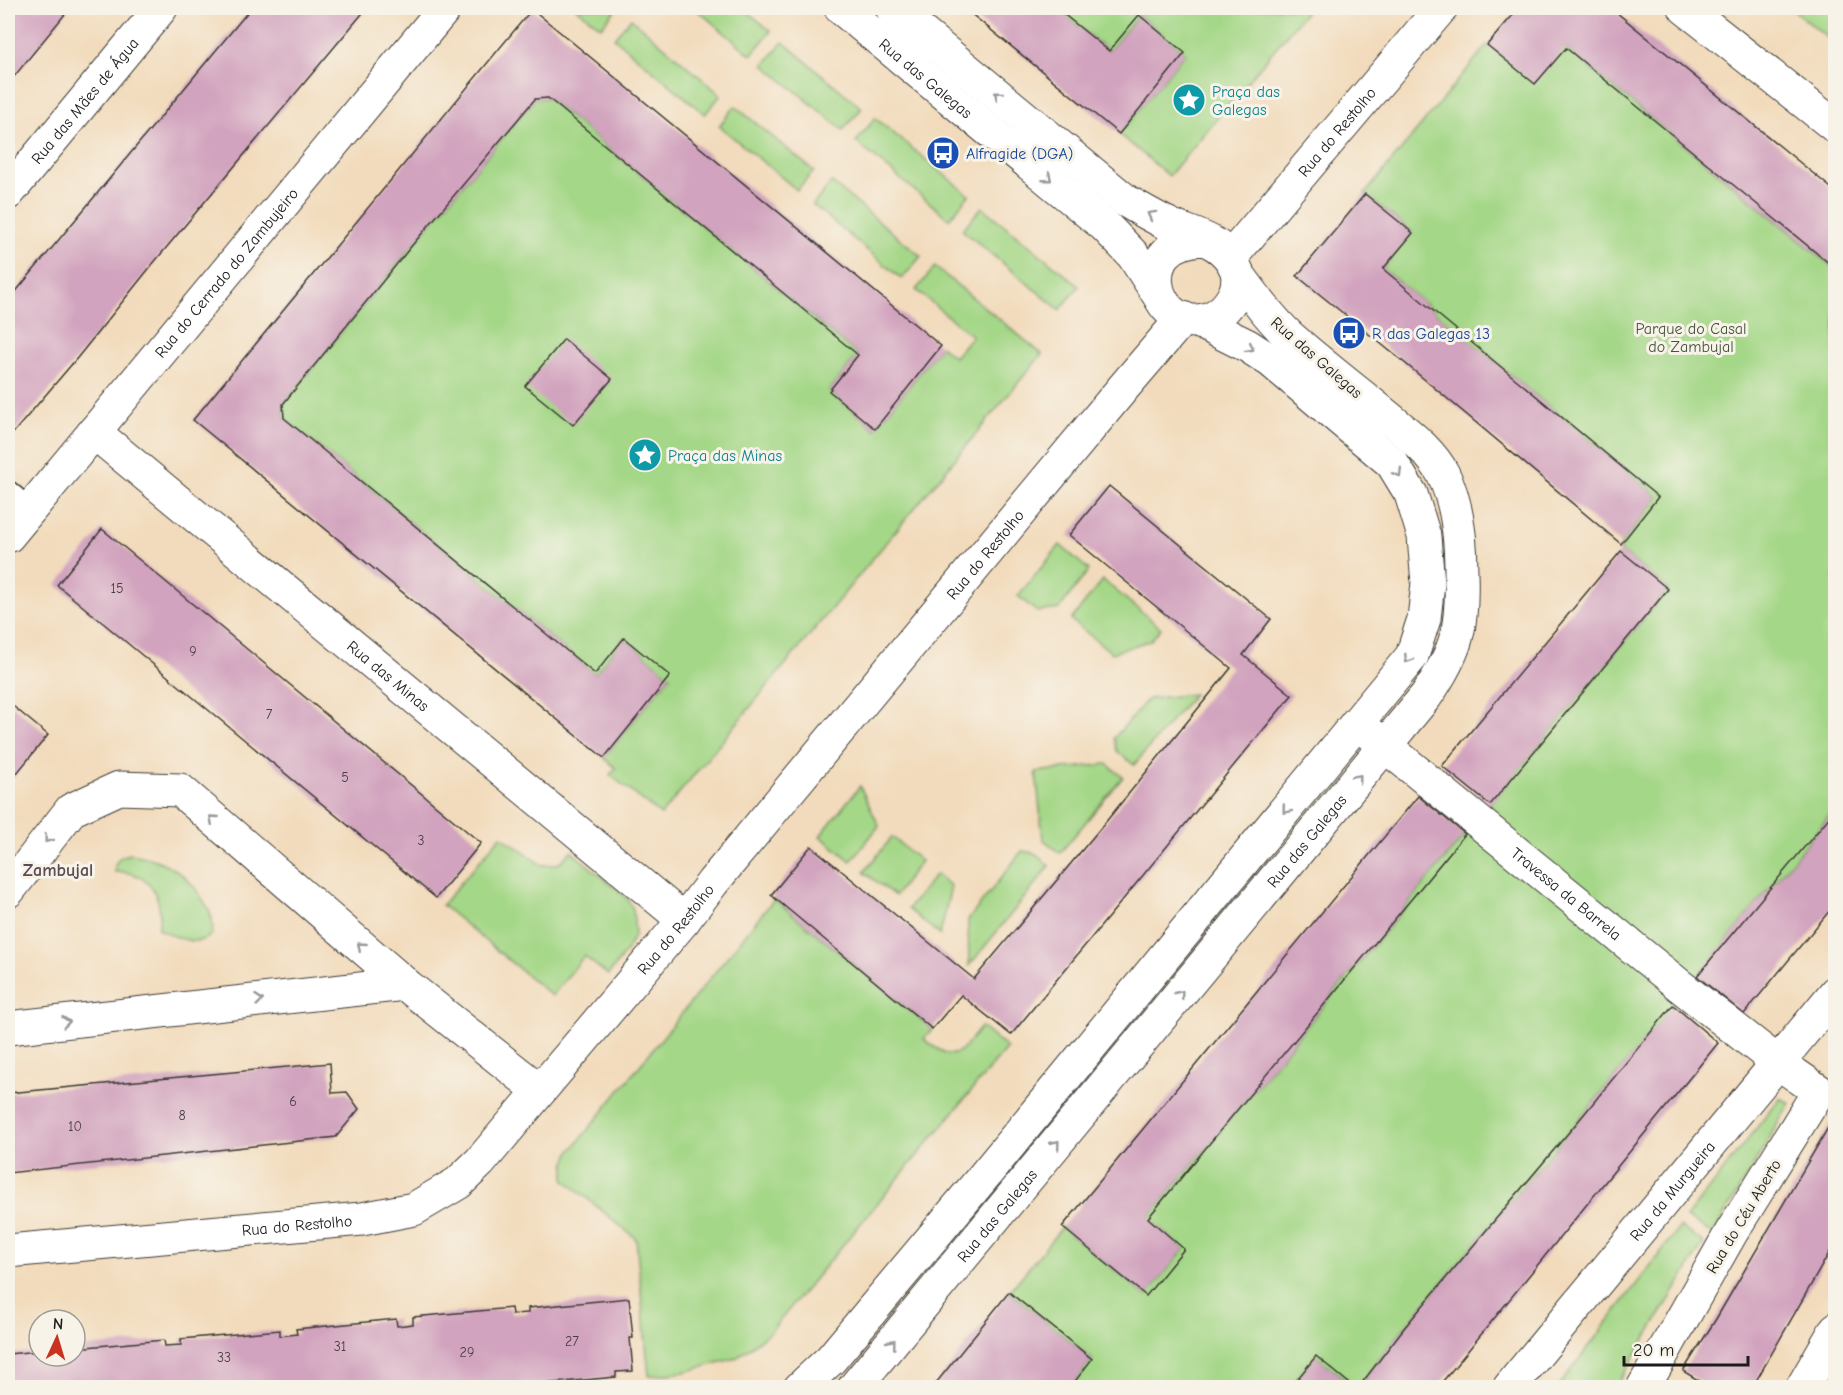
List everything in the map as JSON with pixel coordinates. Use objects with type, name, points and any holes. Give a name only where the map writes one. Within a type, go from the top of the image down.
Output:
[{"type":"street","name":"Rua das Mães de Água","points":[[8,193],[161,8]]},
{"type":"street","name":"Rua do Cerrado do Zambujeiro","points":[[8,536],[18,501],[94,432],[445,8]]},
{"type":"street","name":"Rua das Galegas","points":[[800,1388],[831,1359],[1090,1049],[1412,656],[1424,619],[1428,583],[1425,542],[1411,494],[1392,463],[1271,361],[1248,346],[1181,313],[1133,255],[1105,226],[841,8]]},
{"type":"street","name":"Rua das Galegas","points":[[892,8],[1126,201],[1167,224],[1204,239]]},
{"type":"street","name":"Rua do Restolho","points":[[1234,265],[1441,8]]},
{"type":"street","points":[[1685,8],[1836,127]]},
{"type":"street","points":[[1204,239],[1218,245],[1234,265],[1236,291],[1228,306],[1215,316],[1181,313],[1156,285],[1157,269],[1164,256],[1174,246],[1189,240],[1204,239]]},
{"type":"street","name":"Rua das Galegas","points":[[854,1388],[1384,746],[1439,677],[1453,652],[1460,628],[1461,558],[1452,501],[1443,473],[1423,448],[1291,337],[1267,313],[1234,265]]},
{"type":"street","name":"Rua do Restolho","points":[[8,1251],[362,1219],[414,1209],[458,1183],[480,1162],[684,920],[712,882],[1181,313]]},
{"type":"street","name":"Rua das Minas","points":[[94,432],[684,920]]},
{"type":"street","name":"Travessa da Barrela","points":[[1357,723],[1617,936],[1777,1062]]},
{"type":"street","points":[[8,891],[70,810],[119,788],[180,790],[405,984],[540,1090]]},
{"type":"street","points":[[8,1028],[405,984]]},
{"type":"street","name":"Rua da Murgueira","points":[[1509,1388],[1836,992]]},
{"type":"street","name":"Rua do Céu Aberto","points":[[1643,1388],[1731,1233],[1820,1091],[1777,1062]]},
{"type":"street","points":[[1802,1388],[1836,1329]]},
{"type":"green space","points":[[576,8],[617,8],[601,27]]},
{"type":"green space","points":[[695,8],[743,8],[771,31],[751,55]]},
{"type":"green space","name":"Praça das Galegas","points":[[1056,8],[1309,8],[1169,176],[1119,134],[1185,53],[1139,15],[1109,51]]},
{"type":"green space","points":[[1791,8],[1835,8],[1835,44]]},
{"type":"green space","points":[[631,18],[721,95],[705,114],[614,38]]},
{"type":"green space","points":[[783,42],[862,108],[843,130],[764,65]]},
{"type":"green space","name":"Parque do Casal do Zambujal","points":[[1487,45],[1566,48],[1835,269],[1835,809],[1585,1113],[1404,1328],[1358,1387],[1316,1356],[1290,1387],[1070,1387],[1092,1359],[1009,1292],[1062,1227],[1146,1296],[1184,1249],[1148,1218],[1668,589],[1621,551],[1621,544],[1658,497],[1383,269],[1412,232],[1365,194]]},
{"type":"green space","name":"Praça das Minas","points":[[548,98],[858,355],[829,391],[875,429],[941,346],[954,357],[972,336],[916,290],[935,267],[1042,354],[661,815],[610,775],[616,768],[604,758],[670,676],[624,638],[595,674],[284,418],[283,404],[409,249],[535,99]]},
{"type":"green space","points":[[735,106],[814,171],[797,190],[719,126]]},
{"type":"green space","points":[[875,118],[969,195],[949,219],[856,142]]},
{"type":"green space","points":[[831,182],[921,256],[902,279],[813,205]]},
{"type":"green space","points":[[982,207],[1079,286],[1060,310],[962,230]]},
{"type":"green space","points":[[1060,545],[1089,570],[1059,609],[1037,612],[1018,596]]},
{"type":"green space","points":[[1103,580],[1161,628],[1151,640],[1112,653],[1071,620]]},
{"type":"green space","points":[[1194,694],[1134,765],[1117,751],[1114,738],[1148,699]]},
{"type":"green space","points":[[1107,764],[1123,777],[1060,853],[1043,839],[1036,772]]},
{"type":"green space","points":[[860,786],[879,826],[851,861],[820,836]]},
{"type":"green space","points":[[501,836],[542,865],[560,863],[571,851],[627,898],[633,909],[635,934],[626,952],[608,975],[584,956],[552,996],[442,905]]},
{"type":"green space","points":[[892,837],[921,861],[895,896],[864,872]]},
{"type":"green space","points":[[1022,851],[1034,853],[1050,866],[969,966],[968,920]]},
{"type":"green space","points":[[130,854],[153,859],[183,876],[199,893],[209,910],[212,934],[200,941],[193,941],[178,938],[158,929],[159,907],[152,888],[137,876],[115,872],[118,859]]},
{"type":"green space","points":[[936,874],[951,886],[940,935],[908,909]]},
{"type":"green space","points":[[774,899],[932,1029],[924,1039],[935,1047],[950,1054],[956,1053],[981,1027],[1007,1048],[771,1331],[736,1358],[684,1372],[649,1376],[636,1239],[565,1180],[565,1166],[570,1152]]},
{"type":"green space","points":[[1780,1098],[1790,1103],[1713,1234],[1686,1218]]},
{"type":"green space","points":[[1680,1227],[1704,1243],[1616,1387],[1558,1387]]},
{"type":"building","points":[[8,8],[70,8],[8,84]]},
{"type":"building","points":[[251,8],[367,8],[8,439],[8,301]]},
{"type":"building","points":[[964,8],[1056,8],[1109,51],[1139,15],[1185,53],[1119,134]]},
{"type":"building","points":[[1519,8],[1611,8],[1836,192],[1836,269],[1566,48],[1535,84],[1487,45]]},
{"type":"building","points":[[532,9],[941,346],[875,429],[829,391],[858,355],[548,98],[535,99],[409,249],[283,404],[284,418],[595,674],[624,638],[670,676],[604,758],[193,420]]},
{"type":"building","points":[[1365,194],[1413,233],[1383,269],[1658,497],[1621,544],[1297,276]]},
{"type":"building","points":[[564,339],[612,379],[573,425],[525,386]]},
{"type":"building","points":[[1109,486],[1271,619],[1243,655],[1292,695],[1011,1035],[961,995],[932,1029],[771,895],[811,846],[974,979],[1104,824],[1231,668],[1069,535]]},
{"type":"building","points":[[102,529],[481,843],[436,898],[57,585]]},
{"type":"building","points":[[1621,551],[1668,589],[1490,805],[1442,766]]},
{"type":"building","points":[[8,702],[48,735],[8,784]]},
{"type":"building","points":[[1418,796],[1465,834],[1148,1218],[1184,1249],[1146,1296],[1062,1227]]},
{"type":"building","points":[[1836,809],[1836,903],[1744,1014],[1697,976]]},
{"type":"building","points":[[1673,1005],[1718,1043],[1453,1369],[1437,1388],[1358,1388],[1404,1328]]},
{"type":"building","points":[[330,1063],[332,1093],[347,1092],[359,1109],[336,1137],[8,1173],[8,1093]]},
{"type":"building","points":[[1836,1114],[1836,1241],[1752,1388],[1711,1388],[1683,1371]]},
{"type":"building","points":[[1009,1292],[1092,1359],[1070,1388],[932,1388]]},
{"type":"building","points":[[629,1298],[633,1338],[630,1338],[633,1371],[616,1372],[616,1377],[497,1388],[8,1388],[8,1354],[27,1352],[27,1368],[87,1368],[87,1347],[164,1340],[165,1346],[181,1345],[181,1339],[280,1330],[280,1336],[297,1334],[296,1329],[396,1319],[397,1326],[413,1324],[413,1317],[511,1308],[512,1314],[528,1313],[528,1308]]},
{"type":"building","points":[[1316,1356],[1355,1388],[1290,1388]]},
{"type":"place","name":"Praça das Galegas","points":[[1189,100]]},
{"type":"place","name":"Alfragide (DGA)","points":[[943,153]]},
{"type":"place","name":"R das Galegas 13","points":[[1349,333]]},
{"type":"place","name":"Praça das Minas","points":[[645,455]]},
{"type":"district","name":"Zambujal","points":[[58,870]]}]
